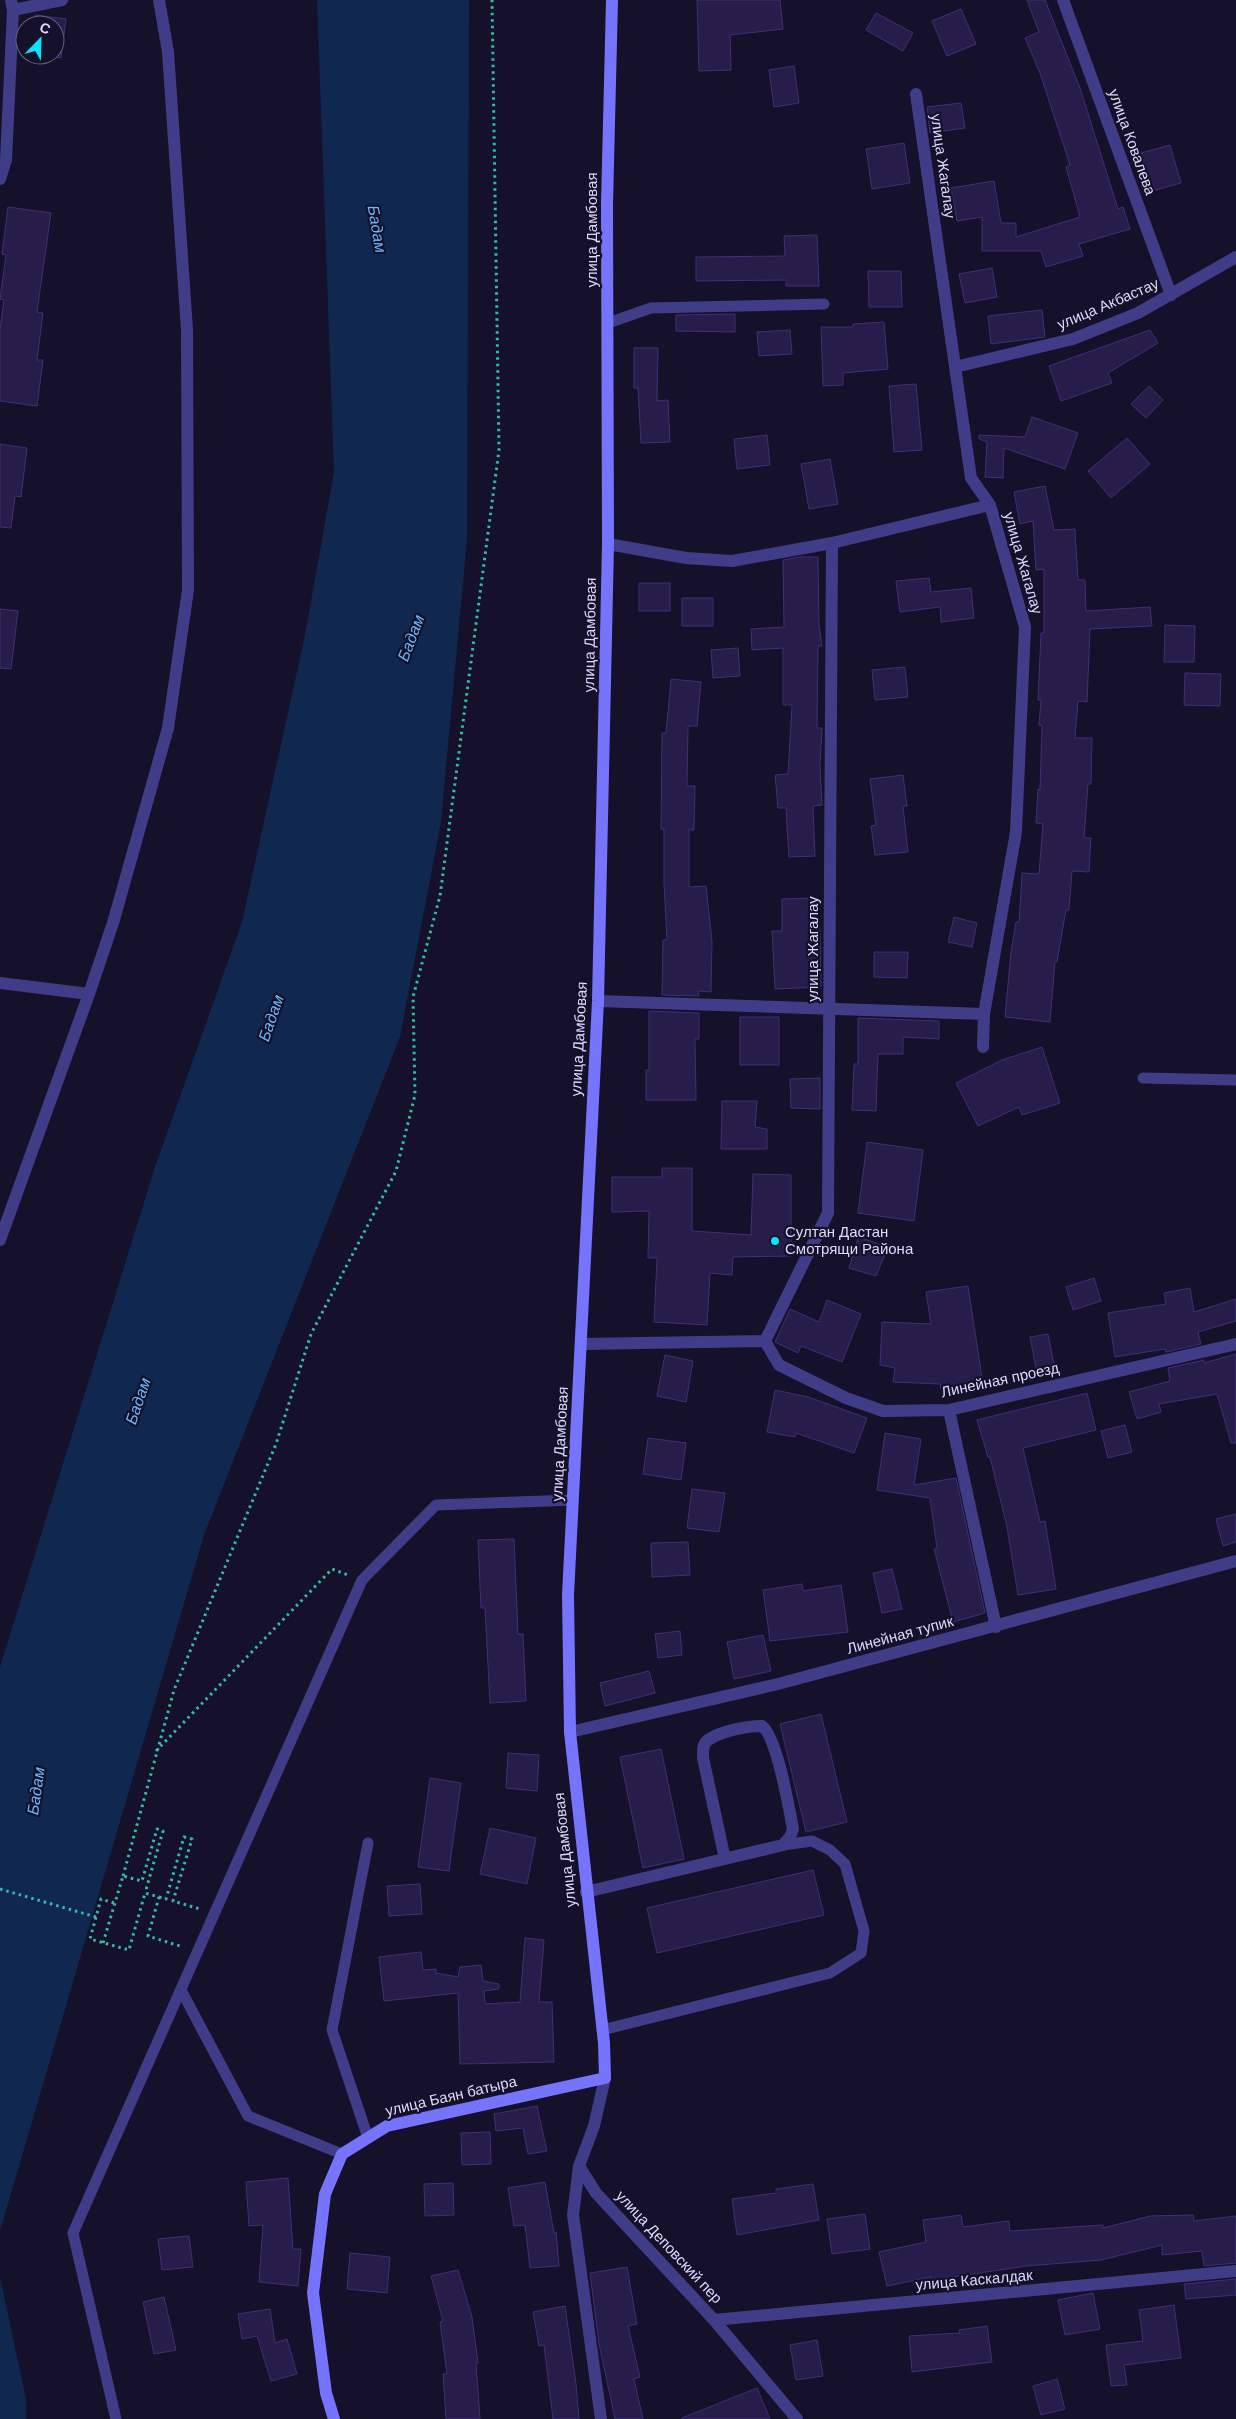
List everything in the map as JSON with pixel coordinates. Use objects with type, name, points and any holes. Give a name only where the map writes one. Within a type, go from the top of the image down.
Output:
[{"type":"street","points":[[0,179],[6,160],[4,138],[12,5],[62,0]]},
{"type":"street","points":[[0,1240],[113,923],[168,728],[188,590],[187,330],[168,52],[159,0]]},
{"type":"street","name":"улица Дамбовая","points":[[605,2078],[602,2030],[570,1732],[568,1595],[598,1001],[608,544],[607,204],[612,0]]},
{"type":"street","name":"улица Ковалева","points":[[1063,0],[1171,295]]},
{"type":"street","name":"улица Жагалау","points":[[916,94],[971,478],[990,505],[1025,627],[1016,832],[984,1014],[983,1047]]},
{"type":"street","name":"улица Акбастау","points":[[955,367],[1073,339],[1138,313],[1236,257]]},
{"type":"street","name":"улица Жагалау","points":[[608,544],[686,558],[732,561],[832,543],[990,505]]},
{"type":"street","name":"улица Жагалау","points":[[765,1341],[828,1213],[832,543]]},
{"type":"street","points":[[0,983],[89,994]]},
{"type":"street","points":[[598,1001],[829,1007],[984,1014]]},
{"type":"street","points":[[581,1344],[765,1341]]},
{"type":"street","name":"Линейная проезд","points":[[765,1341],[778,1365],[846,1398],[883,1411],[949,1410],[1236,1344]]},
{"type":"street","points":[[949,1410],[996,1627]]},
{"type":"street","name":"Линейная тупик","points":[[570,1732],[778,1684],[1236,1562]]},
{"type":"street","points":[[586,1892],[725,1859],[783,1845],[790,1837],[793,1829],[773,1745],[767,1730],[762,1726],[730,1732],[707,1740],[703,1748],[703,1758],[725,1859]]},
{"type":"street","points":[[601,2419],[573,2215],[579,2166],[594,2126],[605,2078]]},
{"type":"street","name":"улица Баян батыра","points":[[342,2154],[387,2126],[605,2078]]},
{"type":"street","points":[[334,2419],[326,2393],[313,2294],[325,2194],[342,2154]]},
{"type":"street","name":"улица Деповский пер","points":[[579,2166],[596,2193],[714,2320],[797,2419]]},
{"type":"street","name":"улица Каскалдак","points":[[714,2320],[1236,2271]]},
{"type":"lane","points":[[608,323],[651,308],[824,304]]},
{"type":"lane","points":[[1143,1078],[1236,1080]]},
{"type":"lane","points":[[116,2419],[73,2233],[362,1580],[436,1505],[573,1500]]},
{"type":"lane","points":[[602,2030],[830,1973],[861,1953],[864,1931],[845,1864],[830,1850],[812,1841],[783,1845]]},
{"type":"lane","points":[[368,1843],[332,2030],[368,2138]]},
{"type":"lane","points":[[181,1990],[248,2116],[342,2154]]},
{"type":"path","points":[[103,1943],[174,1690],[276,1444],[311,1334],[396,1171],[415,1095],[413,997],[440,896],[499,450],[492,0]]},
{"type":"path","points":[[156,1752],[332,1568],[362,1580]]},
{"type":"path","points":[[114,1903],[101,1899],[90,1939],[128,1950],[164,1831],[157,1829],[142,1881],[122,1876]]},
{"type":"path","points":[[145,1893],[166,1899],[184,1837],[192,1839],[173,1901],[215,1913]]},
{"type":"path","points":[[0,1889],[96,1917]]},
{"type":"path","points":[[159,1897],[148,1936],[174,1944]]},
{"type":"water","name":"Бадам","points":[[317,0],[469,0],[467,539],[441,822],[400,1037],[204,1535],[0,2231],[0,1667],[155,1167],[242,922],[305,635],[334,472]]},
{"type":"water","points":[[0,2277],[26,2399],[26,2419],[0,2419]]},
{"type":"building","points":[[697,0],[780,0],[783,29],[730,35],[731,70],[699,71]]},
{"type":"building","points":[[1027,0],[1045,0],[1080,88],[1118,209],[1123,207],[1130,229],[1079,244],[1083,256],[1046,267],[1041,251],[982,251],[982,217],[957,221],[951,188],[994,181],[1001,223],[1016,223],[1016,237],[1080,217],[1066,167],[1070,165],[1040,73],[1025,38],[1039,32]]},
{"type":"building","points":[[961,9],[976,44],[947,56],[932,21]]},
{"type":"building","points":[[876,13],[913,33],[903,51],[866,30]]},
{"type":"building","points":[[794,66],[799,103],[774,107],[769,70]]},
{"type":"building","points":[[961,103],[965,128],[930,133],[927,107]]},
{"type":"building","points":[[904,143],[910,183],[872,189],[866,149]]},
{"type":"building","points":[[1170,145],[1181,183],[1152,191],[1141,153]]},
{"type":"building","points":[[8,207],[51,213],[37,312],[43,313],[37,360],[43,360],[37,406],[0,401],[0,329],[4,300],[0,299],[6,255],[2,254]]},
{"type":"building","points":[[817,235],[819,286],[786,286],[786,280],[696,281],[696,257],[785,256],[784,236]]},
{"type":"building","points":[[992,268],[997,297],[965,303],[959,274]]},
{"type":"building","points":[[868,271],[901,271],[902,307],[869,307]]},
{"type":"building","points":[[1042,310],[1045,337],[991,344],[988,316]]},
{"type":"building","points":[[735,314],[735,332],[676,331],[676,315]]},
{"type":"building","points":[[884,322],[888,369],[843,373],[843,385],[823,386],[821,327],[853,327],[853,324]]},
{"type":"building","points":[[790,330],[792,354],[759,356],[757,332]]},
{"type":"building","points":[[1150,330],[1158,343],[1108,373],[1112,383],[1061,401],[1049,366]]},
{"type":"building","points":[[634,348],[658,348],[657,401],[668,400],[670,442],[641,443],[638,388],[634,388]]},
{"type":"building","points":[[916,384],[922,450],[894,452],[889,386]]},
{"type":"building","points":[[1149,386],[1163,400],[1146,418],[1131,404]]},
{"type":"building","points":[[1032,417],[1078,433],[1065,469],[1004,448],[1003,478],[985,477],[987,442],[979,439],[979,435],[1025,437]]},
{"type":"building","points":[[767,435],[770,465],[737,469],[734,439]]},
{"type":"building","points":[[1127,438],[1150,464],[1111,498],[1088,471]]},
{"type":"building","points":[[0,444],[27,448],[21,497],[15,496],[11,528],[0,527]]},
{"type":"building","points":[[830,459],[838,504],[809,509],[801,464]]},
{"type":"building","points":[[1045,486],[1054,530],[1075,529],[1078,580],[1085,580],[1086,611],[1150,607],[1152,626],[1090,629],[1087,702],[1078,701],[1075,738],[1092,738],[1091,784],[1088,784],[1084,838],[1091,838],[1089,872],[1072,871],[1069,910],[1066,910],[1057,962],[1055,962],[1050,1022],[1005,1017],[1011,952],[1016,922],[1019,922],[1022,873],[1039,874],[1043,824],[1036,823],[1038,789],[1040,790],[1042,726],[1039,725],[1041,700],[1038,700],[1041,633],[1044,633],[1044,569],[1036,570],[1033,521],[1020,524],[1014,492]]},
{"type":"building","points":[[800,557],[818,557],[819,625],[822,646],[818,646],[817,728],[822,728],[820,767],[822,805],[813,806],[815,856],[789,857],[786,808],[778,808],[775,775],[788,774],[792,705],[783,705],[783,648],[752,650],[751,629],[784,627],[783,560]]},
{"type":"building","points":[[929,578],[931,592],[971,588],[974,618],[941,622],[940,607],[900,612],[896,581]]},
{"type":"building","points":[[639,583],[670,583],[670,611],[639,611]]},
{"type":"building","points":[[682,598],[713,598],[713,626],[682,626]]},
{"type":"building","points":[[0,609],[18,611],[11,669],[0,668]]},
{"type":"building","points":[[1165,625],[1195,626],[1194,662],[1164,662]]},
{"type":"building","points":[[738,648],[740,676],[713,678],[711,650]]},
{"type":"building","points":[[905,667],[908,697],[875,700],[872,670]]},
{"type":"building","points":[[1185,673],[1221,674],[1220,706],[1184,705]]},
{"type":"building","points":[[671,679],[701,682],[697,726],[688,726],[687,786],[695,786],[694,830],[689,830],[689,887],[706,886],[712,941],[711,992],[698,991],[699,996],[662,995],[663,940],[667,940],[664,829],[661,829],[662,733],[666,733]]},
{"type":"building","points":[[903,775],[907,806],[903,806],[908,852],[875,855],[871,826],[876,825],[870,779]]},
{"type":"building","points":[[814,898],[814,930],[820,929],[821,987],[775,989],[772,931],[782,931],[782,899]]},
{"type":"building","points":[[954,917],[977,923],[972,947],[948,942]]},
{"type":"building","points":[[874,952],[908,952],[907,978],[874,977]]},
{"type":"building","points":[[649,1011],[699,1013],[699,1039],[695,1039],[696,1100],[646,1100],[646,1070],[649,1070]]},
{"type":"building","points":[[740,1017],[779,1017],[779,1065],[740,1065]]},
{"type":"building","points":[[858,1018],[939,1021],[939,1039],[903,1037],[903,1054],[878,1054],[876,1111],[852,1110],[854,1064],[858,1064]]},
{"type":"building","points":[[1042,1047],[1060,1103],[1022,1115],[1019,1107],[978,1126],[956,1083],[1002,1060]]},
{"type":"building","points":[[820,1078],[820,1109],[791,1108],[790,1079]]},
{"type":"building","points":[[722,1101],[757,1101],[755,1127],[767,1129],[767,1149],[721,1149]]},
{"type":"building","points":[[867,1142],[923,1150],[914,1221],[858,1213]]},
{"type":"building","points":[[662,1168],[692,1168],[692,1231],[751,1235],[753,1174],[791,1175],[791,1256],[733,1257],[732,1275],[710,1273],[707,1325],[654,1322],[657,1258],[648,1258],[649,1211],[612,1212],[612,1177],[662,1177]]},
{"type":"building","points":[[858,1237],[888,1247],[876,1276],[849,1268]]},
{"type":"building","points":[[1094,1278],[1101,1301],[1073,1310],[1066,1287]]},
{"type":"building","points":[[968,1286],[983,1385],[942,1392],[940,1384],[893,1382],[895,1368],[880,1365],[882,1322],[931,1324],[926,1292]]},
{"type":"building","points":[[1190,1288],[1194,1312],[1236,1299],[1236,1321],[1198,1332],[1201,1344],[1166,1352],[1165,1349],[1115,1357],[1108,1313],[1166,1304],[1164,1293]]},
{"type":"building","points":[[827,1300],[861,1314],[842,1362],[801,1346],[798,1353],[775,1342],[790,1309],[819,1322]]},
{"type":"building","points":[[1048,1334],[1055,1370],[1037,1373],[1030,1337]]},
{"type":"building","points":[[1236,1354],[1236,1443],[1231,1443],[1217,1394],[1159,1404],[1161,1412],[1137,1419],[1129,1392],[1170,1381],[1168,1368],[1204,1360],[1204,1363]]},
{"type":"building","points":[[665,1355],[693,1361],[686,1402],[657,1396]]},
{"type":"building","points":[[775,1390],[808,1397],[867,1418],[854,1453],[796,1433],[795,1437],[767,1432]]},
{"type":"building","points":[[1087,1393],[1096,1430],[1023,1448],[1040,1522],[1045,1521],[1056,1589],[1018,1595],[1007,1527],[990,1457],[988,1457],[977,1420]]},
{"type":"building","points":[[1125,1425],[1132,1452],[1108,1458],[1101,1431]]},
{"type":"building","points":[[885,1433],[921,1439],[914,1485],[956,1478],[985,1613],[953,1622],[934,1549],[937,1548],[930,1498],[877,1490]]},
{"type":"building","points":[[648,1438],[686,1443],[681,1480],[643,1474]]},
{"type":"building","points":[[692,1489],[725,1493],[719,1532],[687,1528]]},
{"type":"building","points":[[1236,1514],[1236,1542],[1223,1546],[1216,1519]]},
{"type":"building","points":[[514,1539],[518,1634],[523,1634],[526,1701],[490,1703],[485,1608],[481,1608],[478,1540]]},
{"type":"building","points":[[688,1542],[690,1575],[652,1577],[651,1543]]},
{"type":"building","points":[[892,1569],[902,1609],[882,1613],[873,1573]]},
{"type":"building","points":[[802,1584],[803,1591],[841,1585],[848,1632],[770,1641],[763,1590]]},
{"type":"building","points":[[680,1631],[682,1655],[658,1658],[655,1634]]},
{"type":"building","points":[[763,1635],[771,1671],[734,1679],[727,1642]]},
{"type":"building","points":[[649,1671],[655,1693],[605,1706],[600,1683]]},
{"type":"building","points":[[821,1714],[847,1822],[806,1832],[780,1724]]},
{"type":"building","points":[[661,1749],[684,1859],[643,1868],[620,1757]]},
{"type":"building","points":[[508,1753],[539,1755],[537,1791],[506,1788]]},
{"type":"building","points":[[430,1778],[461,1783],[449,1871],[418,1867]]},
{"type":"building","points":[[490,1828],[536,1838],[527,1884],[480,1874]]},
{"type":"building","points":[[813,1870],[824,1915],[657,1953],[647,1908]]},
{"type":"building","points":[[420,1884],[422,1914],[389,1916],[387,1886]]},
{"type":"building","points":[[525,1938],[544,1940],[539,2002],[552,2002],[554,2062],[460,2064],[458,1993],[384,2001],[379,1957],[421,1952],[423,1970],[436,1969],[436,1973],[458,1977],[460,1967],[481,1965],[483,1981],[499,1984],[499,1989],[484,1991],[485,2004],[520,2002]]},
{"type":"building","points":[[537,2106],[547,2151],[528,2154],[523,2128],[496,2131],[494,2114]]},
{"type":"building","points":[[490,2132],[491,2164],[462,2165],[461,2133]]},
{"type":"building","points":[[288,2178],[293,2249],[301,2249],[298,2286],[259,2282],[263,2225],[249,2226],[246,2182]]},
{"type":"building","points":[[545,2182],[554,2233],[556,2232],[559,2266],[530,2268],[525,2225],[514,2226],[508,2188]]},
{"type":"building","points":[[453,2183],[454,2215],[425,2216],[424,2184]]},
{"type":"building","points":[[813,2184],[819,2220],[737,2235],[732,2199],[776,2193],[776,2189]]},
{"type":"building","points":[[865,2214],[870,2249],[832,2254],[827,2219]]},
{"type":"building","points":[[961,2215],[963,2227],[1009,2221],[1010,2231],[1103,2225],[1103,2228],[1150,2216],[1193,2215],[1194,2221],[1236,2216],[1236,2263],[1204,2266],[1202,2251],[1162,2255],[1162,2245],[1101,2260],[1027,2266],[931,2280],[931,2277],[887,2286],[879,2252],[926,2242],[923,2220]]},
{"type":"building","points":[[189,2236],[193,2267],[162,2270],[158,2239]]},
{"type":"building","points":[[350,2253],[390,2257],[387,2293],[347,2289]]},
{"type":"building","points":[[627,2267],[637,2324],[628,2326],[640,2377],[634,2379],[643,2419],[615,2419],[599,2344],[590,2273]]},
{"type":"building","points":[[458,2270],[472,2317],[478,2363],[476,2363],[480,2419],[446,2419],[443,2374],[447,2374],[440,2322],[443,2321],[431,2276]]},
{"type":"building","points":[[1236,2279],[1236,2295],[1186,2299],[1184,2284]]},
{"type":"building","points":[[1093,2293],[1100,2329],[1065,2335],[1058,2300]]},
{"type":"building","points":[[164,2297],[176,2350],[154,2354],[143,2302]]},
{"type":"building","points":[[1174,2305],[1181,2358],[1124,2365],[1127,2385],[1111,2386],[1106,2345],[1143,2341],[1139,2310]]},
{"type":"building","points":[[565,2306],[579,2419],[553,2419],[544,2345],[539,2346],[533,2312]]},
{"type":"building","points":[[270,2309],[275,2343],[287,2339],[297,2374],[271,2381],[257,2336],[242,2339],[238,2314]]},
{"type":"building","points":[[987,2326],[992,2362],[912,2372],[909,2336],[960,2333],[959,2330]]},
{"type":"building","points":[[817,2340],[823,2376],[796,2380],[790,2345]]},
{"type":"building","points":[[1057,2379],[1065,2409],[1041,2415],[1033,2386]]},
{"type":"building","points":[[757,2388],[770,2419],[682,2419],[682,2418]]},
{"type":"place","name":"Султан Дастан Смотрящи Района","points":[[775,1241]]}]
